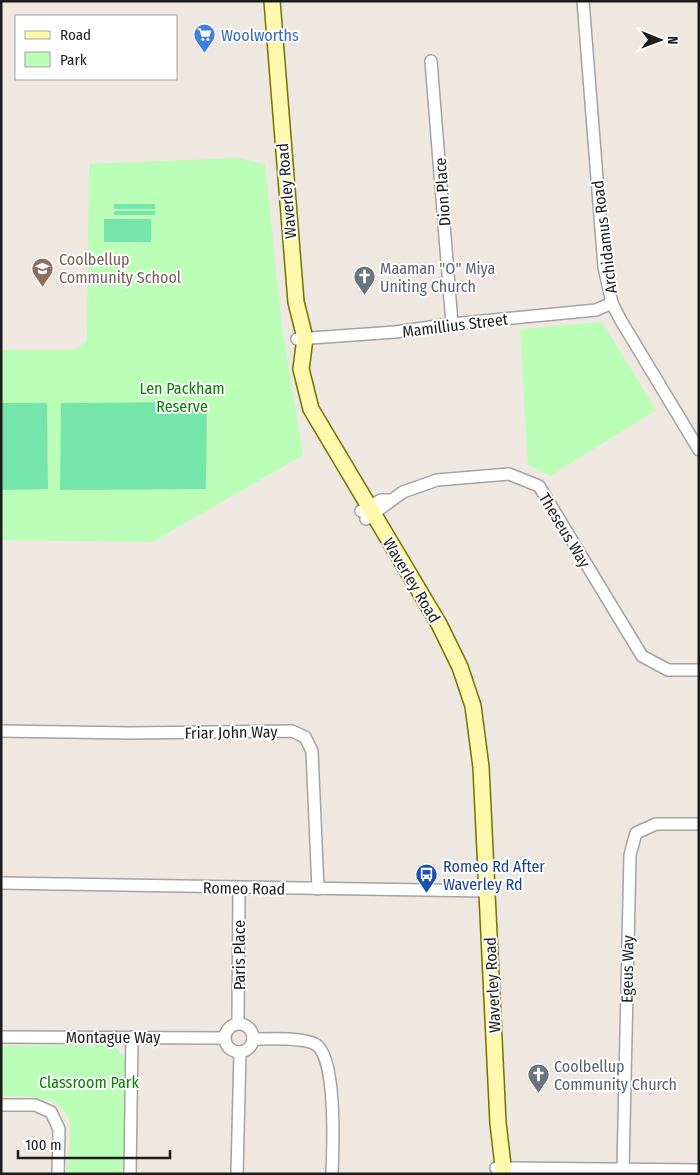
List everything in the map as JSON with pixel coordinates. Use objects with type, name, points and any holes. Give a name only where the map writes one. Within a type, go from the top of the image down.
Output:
[{"type":"street","name":"Waverley Road","points":[[263,1],[288,305],[301,339]]},
{"type":"street","name":"Waverley Road","points":[[272,1],[296,302],[301,339],[301,369],[311,410],[367,513],[439,624],[460,667],[469,692],[480,758],[483,891],[500,1171]]},
{"type":"street","name":"Archidamus Road","points":[[583,1],[604,267],[612,304],[699,450]]},
{"type":"street","name":"Dion Place","points":[[431,61],[452,324]]},
{"type":"street","name":"Mamillius Street","points":[[301,339],[394,332],[452,324],[596,310],[612,304]]},
{"type":"street","name":"Theseus Way","points":[[367,513],[382,500],[389,500],[403,492],[437,480],[509,474],[539,486],[642,656],[668,670],[699,670]]},
{"type":"street","name":"Friar John Way","points":[[1,732],[292,731],[305,737],[312,751],[318,889]]},
{"type":"street","name":"Egeus Way","points":[[623,1169],[630,855],[636,833],[656,824],[699,824]]},
{"type":"street","name":"Romeo Road","points":[[1,883],[483,891]]},
{"type":"street","name":"Paris Place","points":[[238,1023],[239,888]]},
{"type":"street","points":[[238,1023],[249,1028],[253,1039],[250,1047],[240,1052],[229,1048],[224,1038],[227,1030],[238,1023]]},
{"type":"street","name":"Montague Way","points":[[1,1037],[224,1038]]},
{"type":"street","points":[[130,1174],[132,1037]]},
{"type":"street","points":[[253,1039],[310,1042],[321,1048],[328,1064],[330,1082],[332,1174]]},
{"type":"street","points":[[237,1174],[240,1052]]},
{"type":"street","points":[[1,1105],[35,1105],[51,1112],[59,1129],[58,1174]]},
{"type":"street","points":[[500,1171],[699,1170]]},
{"type":"green space","name":"Len Packham Reserve","points":[[237,158],[265,164],[282,327],[303,455],[152,542],[1,540],[1,350],[74,350],[87,341],[89,164]]},
{"type":"green space","points":[[114,204],[155,204],[155,209],[114,209]]},
{"type":"green space","points":[[114,211],[155,211],[155,215],[114,215]]},
{"type":"green space","points":[[104,219],[151,219],[151,242],[104,242]]},
{"type":"green space","points":[[602,322],[656,410],[550,476],[528,465],[520,329]]},
{"type":"green space","points":[[207,402],[206,489],[60,490],[61,403]]},
{"type":"green space","points":[[1,403],[47,403],[48,489],[1,490]]},
{"type":"green space","name":"Classroom Park","points":[[113,1045],[126,1059],[124,1174],[67,1174],[70,1124],[67,1114],[60,1107],[42,1098],[1,1096],[1,1046]]},
{"type":"place","name":"Woolworths","points":[[205,54]]},
{"type":"place","name":"Coolbellup Community School","points":[[43,287]]},
{"type":"place","name":"Maaman \"O\" Miya Uniting Church","points":[[364,296]]},
{"type":"place","name":"Romeo Rd After Waverley Rd","points":[[427,894]]},
{"type":"place","name":"Coolbellup Community Church","points":[[538,1094]]}]
